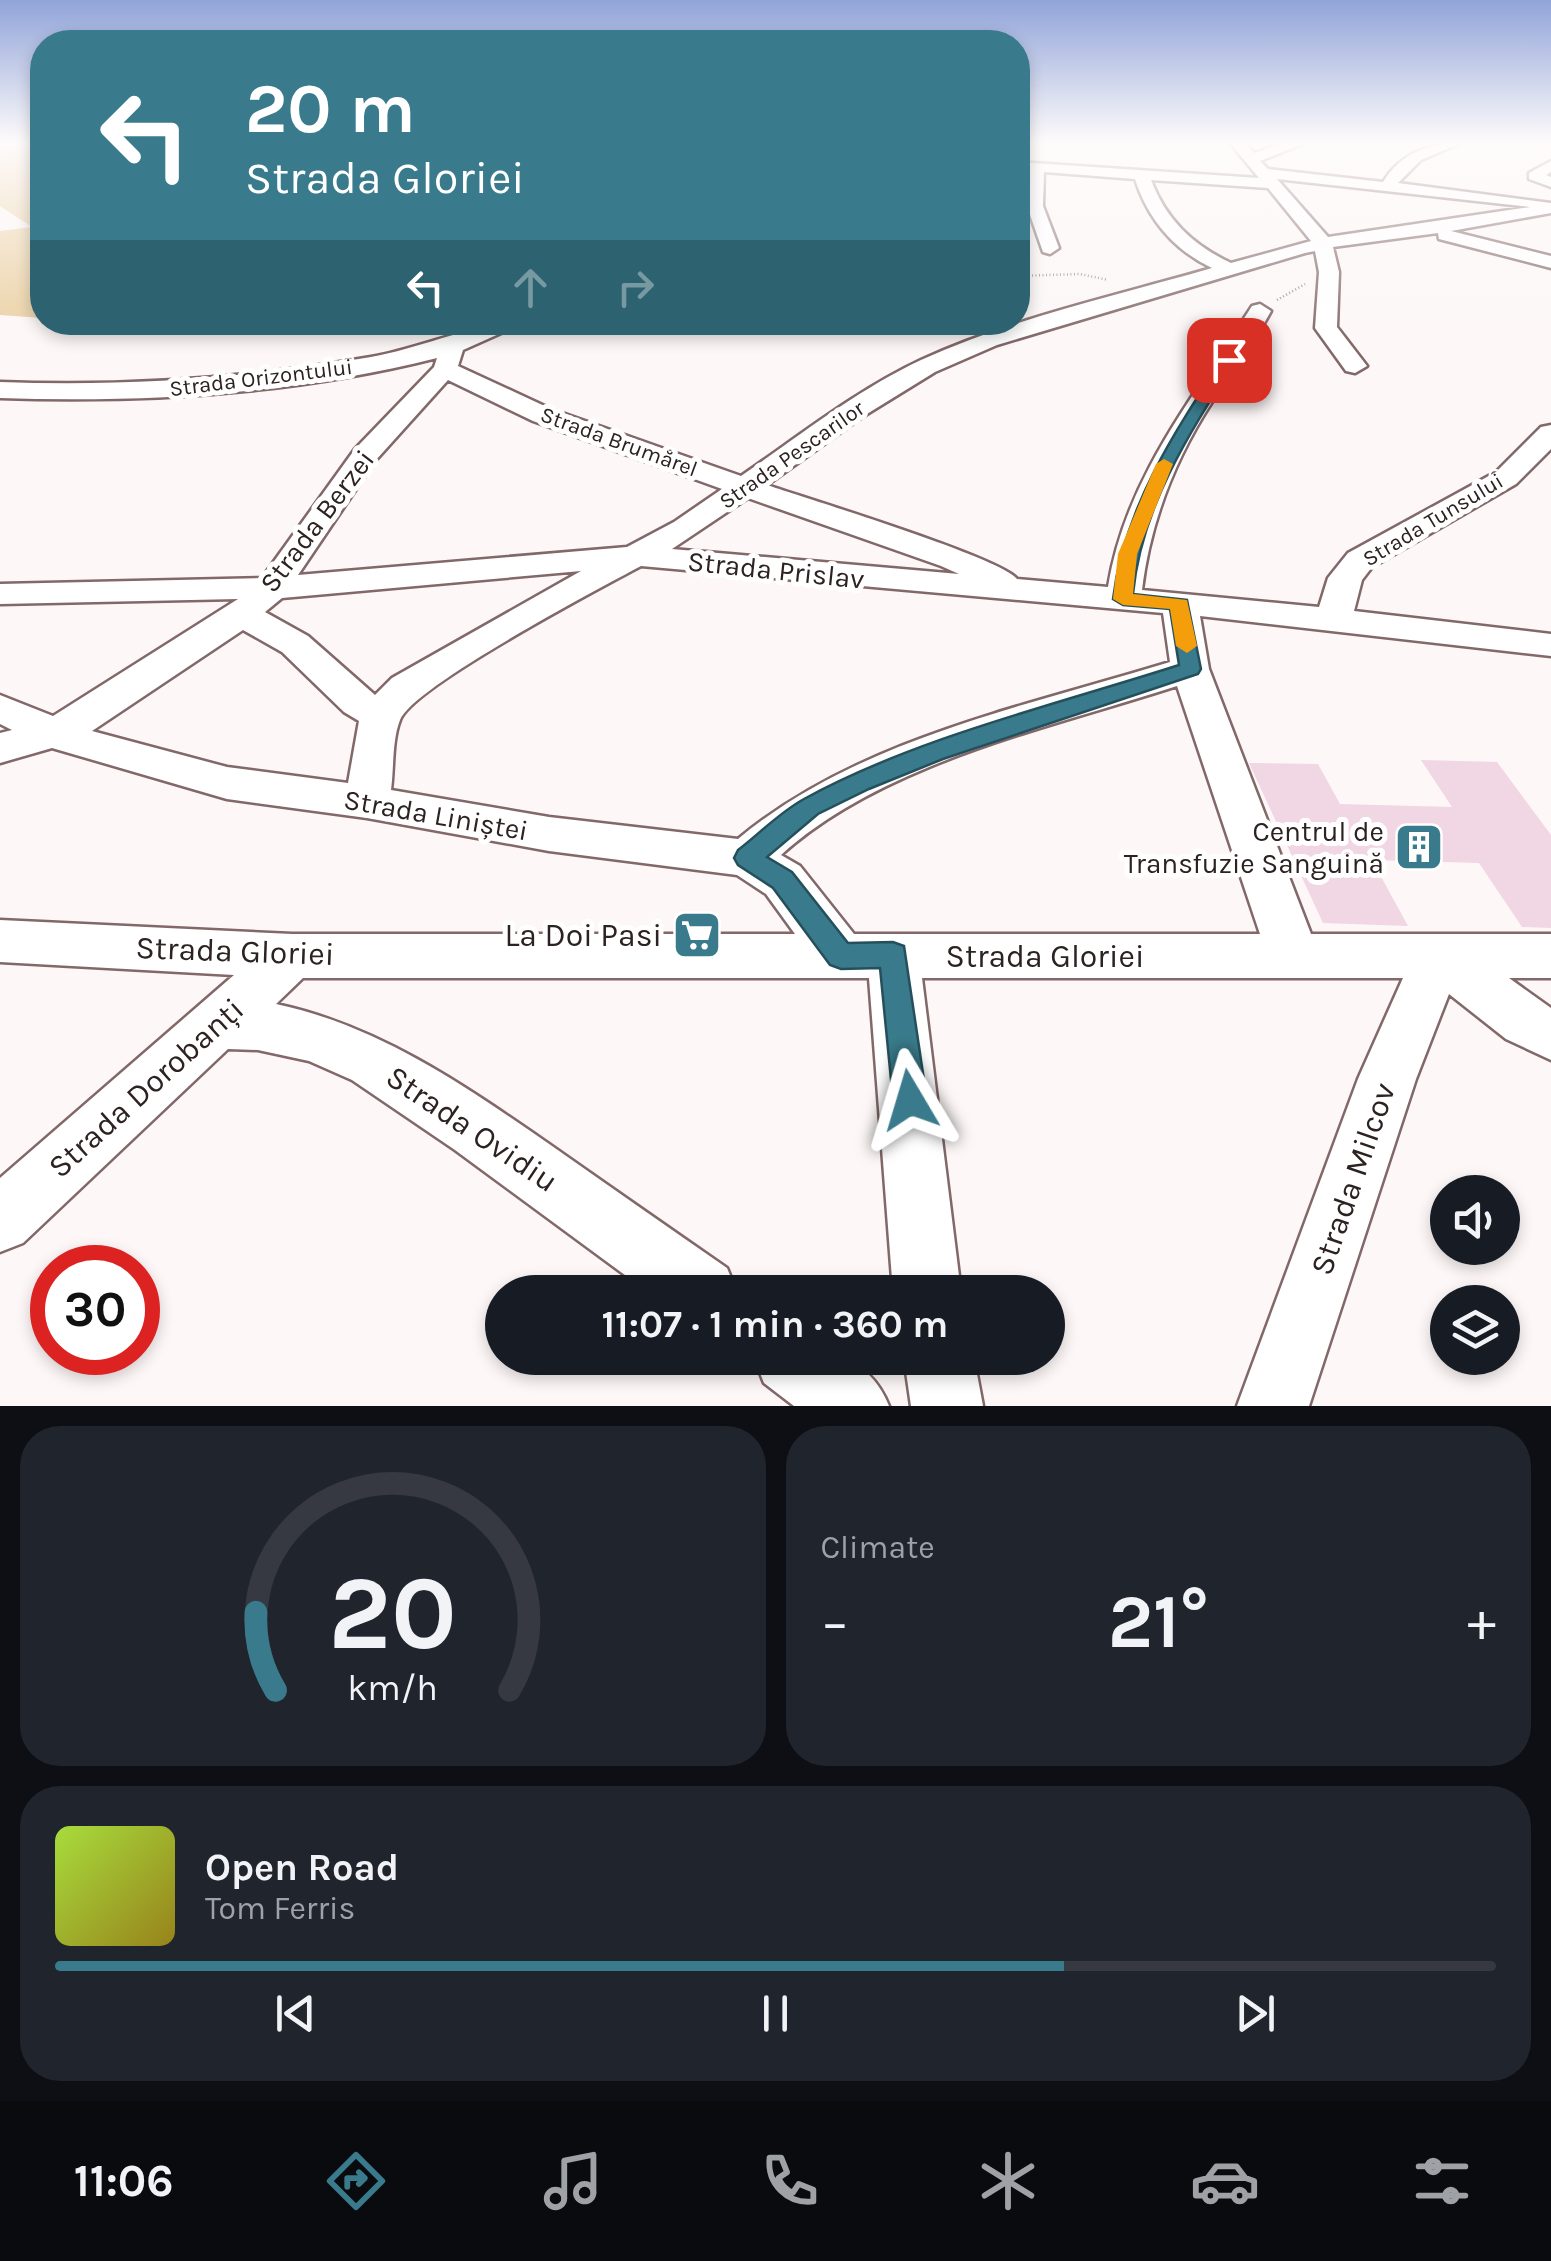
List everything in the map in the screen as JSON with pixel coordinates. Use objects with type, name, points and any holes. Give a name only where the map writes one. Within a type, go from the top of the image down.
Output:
[{"type":"street","points":[[1036,209],[1050,248]]},
{"type":"street","points":[[1154,209],[1172,234],[1194,252],[1227,268]]},
{"type":"street","points":[[1293,209],[1323,243],[1328,272],[1326,328],[1355,366]]},
{"type":"street","points":[[1487,222],[1544,209]]},
{"type":"street","points":[[1376,214],[1551,262]]},
{"type":"street","points":[[1487,222],[1530,233]]},
{"type":"street","name":"Strada Pescarilor","points":[[1030,329],[1227,268],[1323,243],[1487,222]]},
{"type":"street","points":[[1123,599],[1128,554],[1158,477],[1212,382],[1247,338],[1260,311]]},
{"type":"street","name":"Strada Orizontului","points":[[0,390],[94,394],[206,387],[448,360],[492,335]]},
{"type":"street","name":"Strada Pescarilor","points":[[380,715],[424,674],[638,556],[747,488],[886,390],[956,352],[1010,335]]},
{"type":"street","name":"Strada Brumărel","points":[[448,360],[542,414],[953,559],[1020,592]]},
{"type":"street","name":"Strada Berzei","points":[[0,748],[54,734],[242,614],[272,588],[364,455],[448,360]]},
{"type":"street","name":"Strada Tunsului","points":[[1334,618],[1344,578],[1360,560],[1506,478],[1551,433]]},
{"type":"street","name":"Strada Prislav","points":[[0,594],[272,588],[638,556],[1334,618],[1551,646]]},
{"type":"street","points":[[1180,604],[1190,669],[1294,957]]},
{"type":"street","points":[[242,614],[295,644],[358,704],[380,715],[367,802]]},
{"type":"street","points":[[747,858],[809,808],[860,782],[934,753],[1190,669]]},
{"type":"street","name":"Strada Liniștei","points":[[0,708],[54,734],[228,783],[367,802],[481,824],[747,858],[783,880],[867,955]]},
{"type":"street","name":"Strada Gloriei","points":[[0,941],[292,956],[1551,956]]},
{"type":"street","points":[[867,955],[924,1275]]},
{"type":"street","name":"Strada Dorobanți","points":[[0,1220],[292,956]]},
{"type":"street","points":[[1440,956],[1525,1022],[1551,1035]]},
{"type":"street","name":"Strada Milcov","points":[[1273,1406],[1387,1079],[1440,956]]},
{"type":"street","name":"Strada Ovidiu","points":[[216,1024],[258,1025],[313,1037],[372,1060],[476,1129],[679,1275]]},
{"type":"street","points":[[812,1375],[853,1406]]},
{"type":"street","points":[[942,1375],[948,1406]]},
{"type":"path","points":[[1260,311],[1328,272]]},
{"type":"path","points":[[1030,276],[1093,276],[1121,286],[1135,296]]},
{"type":"shaded area","points":[[4,209],[30,209],[30,226]]},
{"type":"shaded area","points":[[30,227],[30,317],[0,315],[0,231]]},
{"type":"building","name":"Centrul de Transfuzie Sanguină","points":[[1421,760],[1497,762],[1551,835],[1551,928],[1522,927],[1479,863],[1372,860],[1408,926],[1323,923],[1249,763],[1318,764],[1340,804],[1452,807]]},
{"type":"slow traffic","points":[[1164,464],[1128,554],[1123,599],[1180,604],[1187,646]]},
{"type":"place","name":"Centrul de Transfuzie Sanguină","points":[[1419,847]]},
{"type":"place","name":"La Doi Pasi","points":[[697,935]]},
{"type":"route","points":[[910,1100],[893,955],[841,956],[783,880],[747,858],[809,808],[860,782],[934,753],[1190,669],[1180,604],[1123,599],[1128,554],[1174,445],[1229,360]]}]
